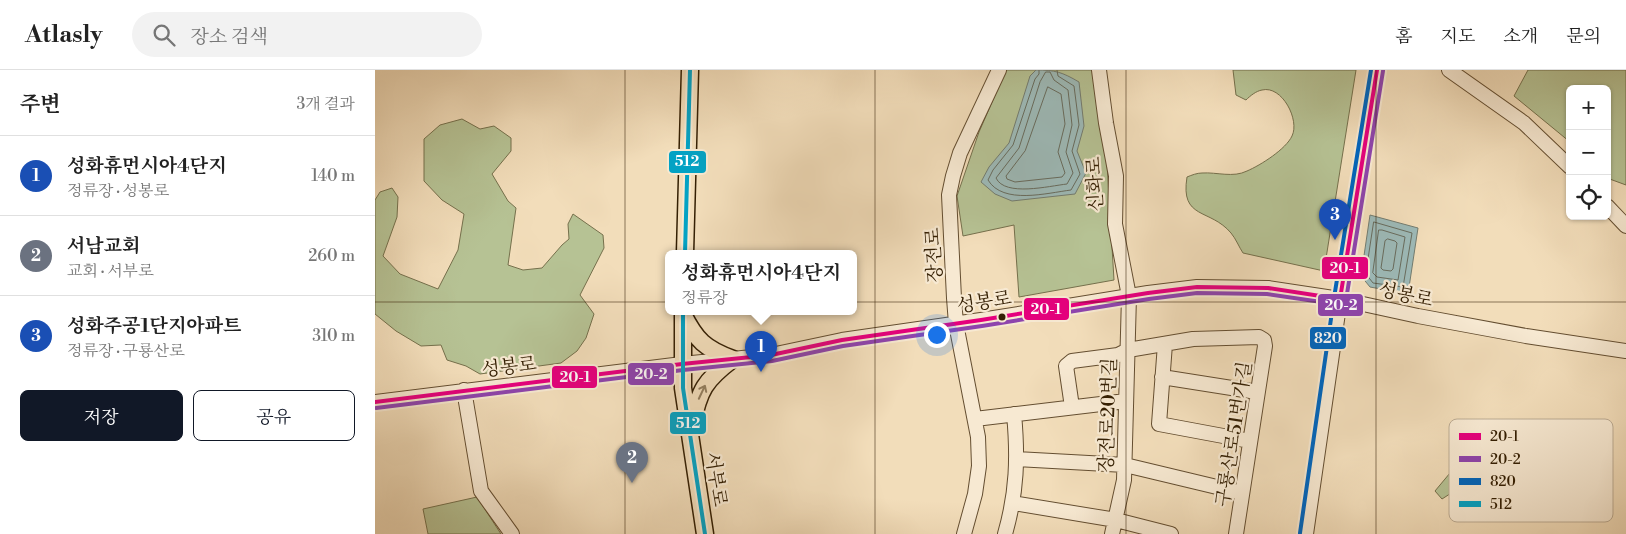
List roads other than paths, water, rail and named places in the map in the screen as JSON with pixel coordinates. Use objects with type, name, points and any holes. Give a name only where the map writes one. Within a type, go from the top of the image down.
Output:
[{"type":"main road","points":[[685,250],[689,70]]},
{"type":"main road","name":"서부로","points":[[683,315],[683,388],[705,534]]},
{"type":"main road","points":[[685,315],[699,341],[717,354],[733,360]]},
{"type":"main road","points":[[690,436],[701,392],[709,378],[733,360]]},
{"type":"street","name":"장전로","points":[[964,534],[975,494],[979,466],[978,437],[957,324],[949,195],[959,153],[999,70]]},
{"type":"street","name":"신화로","points":[[1099,70],[1116,176],[1115,224],[1129,296]]},
{"type":"street","points":[[1306,534],[1340,299],[1377,70]]},
{"type":"street","points":[[1449,70],[1523,123],[1566,163]]},
{"type":"street","points":[[1611,210],[1626,226]]},
{"type":"street","name":"성봉로","points":[[375,402],[682,364],[771,355],[842,340],[1197,287],[1247,287],[1340,299],[1526,336],[1626,351]]},
{"type":"street","name":"장전로20번길","points":[[1112,534],[1124,480],[1129,296]]},
{"type":"street","name":"구룡산로51번가길","points":[[1165,344],[1222,337],[1259,337],[1264,340],[1265,346],[1236,534]]},
{"type":"street","points":[[1072,407],[1066,366],[1068,363],[1118,355],[1127,350],[1165,344],[1159,424],[1250,441]]},
{"type":"street","points":[[1162,377],[1257,392]]},
{"type":"street","points":[[464,390],[481,491],[512,534]]},
{"type":"street","points":[[975,419],[1126,401]]},
{"type":"street","points":[[1005,534],[1013,503],[1016,459],[1014,414]]},
{"type":"street","points":[[1016,459],[1125,465],[1242,493]]},
{"type":"street","points":[[1013,503],[1116,520],[1171,534]]},
{"type":"water","points":[[1036,70],[1058,72],[1079,82],[1084,126],[1077,151],[1086,173],[1075,194],[1012,201],[995,194],[981,182],[989,167],[1009,143],[1030,76]]},
{"type":"water","points":[[1370,215],[1418,228],[1408,294],[1370,287],[1361,276]]},
{"type":"place","name":"성화주공1단지아파트","points":[[1335,240]]},
{"type":"place","name":"성화휴먼시아4단지","points":[[761,372]]},
{"type":"place","name":"서남교회","points":[[632,483]]}]
